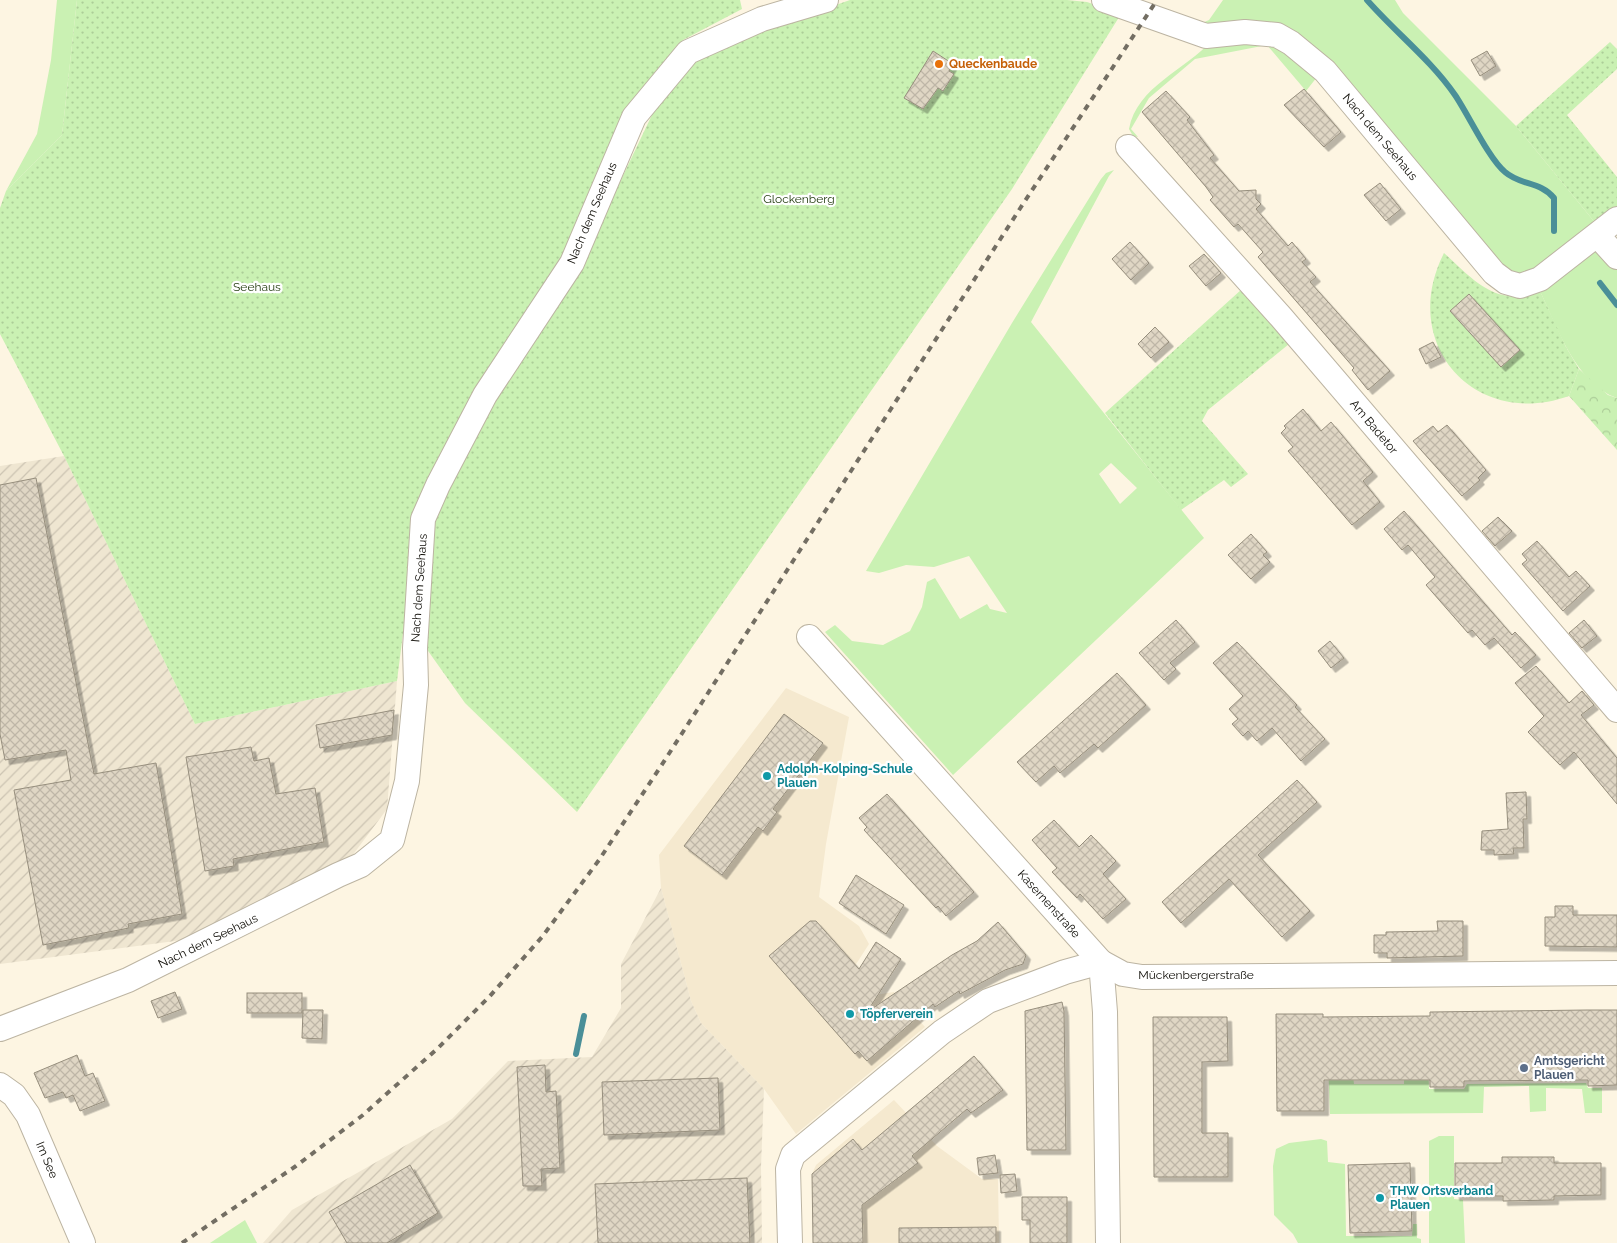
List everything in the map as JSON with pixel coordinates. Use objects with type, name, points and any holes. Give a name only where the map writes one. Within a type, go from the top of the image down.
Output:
[{"type":"street","name":"Nach dem Seehaus","points":[[0,1029],[128,980],[361,865],[392,840],[407,781],[410,752],[416,686],[415,648],[423,519],[438,485],[486,395],[572,263],[634,117],[688,52],[759,10],[826,0]]},
{"type":"street","name":"Nach dem Seehaus","points":[[1104,0],[1206,36],[1262,32],[1277,35],[1291,43],[1325,71],[1494,274],[1506,282],[1520,286],[1540,278],[1572,252],[1598,236],[1617,220]]},
{"type":"street","name":"Am Badetor","points":[[1128,147],[1281,318],[1617,710]]},
{"type":"street","points":[[1598,236],[1617,258]]},
{"type":"street","name":"Kasernenstraße","points":[[809,637],[1101,962]]},
{"type":"street","points":[[790,1243],[788,1169],[794,1156],[942,1032],[988,1001],[1065,972],[1101,962],[1106,1012],[1108,1243]]},
{"type":"street","name":"Mückenbergerstraße","points":[[1101,962],[1123,974],[1142,977],[1617,973]]},
{"type":"street","name":"Im See","points":[[0,1085],[14,1095],[28,1115],[82,1243]]},
{"type":"shaded area","points":[[64,456],[195,724],[397,681],[387,809],[352,856],[198,938],[0,964],[0,466]]},
{"type":"shaded area","points":[[786,688],[849,717],[826,844],[819,897],[859,926],[869,944],[851,972],[875,995],[894,992],[925,1027],[796,1134],[764,1089],[701,1023],[691,1001],[661,888],[659,855]]},
{"type":"shaded area","points":[[661,888],[691,1001],[701,1023],[764,1089],[761,1167],[762,1243],[263,1243],[292,1210],[452,1119],[508,1061],[592,1057],[621,1008],[621,964]]},
{"type":"shaded area","points":[[894,1100],[937,1146],[982,1179],[998,1179],[999,1243],[814,1243],[812,1174],[816,1165]]},
{"type":"green space","points":[[57,0],[77,0],[62,135],[6,191],[37,134],[51,60]]},
{"type":"green space","name":"Seehaus","points":[[77,0],[740,0],[742,9],[683,40],[646,91],[565,253],[420,498],[397,681],[195,724],[64,456],[0,334],[0,208],[6,191],[62,135]]},
{"type":"green space","name":"Glockenberg","points":[[850,0],[1067,0],[1087,2],[1121,14],[1012,189],[577,812],[465,703],[421,641],[431,521],[487,405],[590,245],[660,98],[694,55]]},
{"type":"green space","points":[[1223,0],[1395,0],[1403,13],[1516,126],[1597,225],[1528,277],[1511,274],[1312,55],[1193,27],[1209,20]]},
{"type":"green space","points":[[1270,38],[1317,77],[1306,91],[1267,45],[1195,59],[1149,98],[1131,129],[1138,137],[1133,136],[1129,129],[1134,114],[1142,101],[1152,90],[1212,40]]},
{"type":"green space","points":[[1610,42],[1617,49],[1617,69],[1567,115],[1617,177],[1617,206],[1597,225],[1516,126]]},
{"type":"green space","points":[[1114,170],[1109,176],[1031,322],[1204,538],[953,775],[825,632],[835,625],[852,641],[883,645],[910,631],[922,607],[927,582],[935,578],[960,619],[987,604],[990,609],[1007,613],[969,556],[934,567],[906,565],[879,573],[866,571],[1012,323],[1106,173]],"holes":[[[1111,463],[1137,488],[1120,504],[1099,474]]]},
{"type":"green space","points":[[1598,249],[1617,263],[1617,398],[1603,391],[1579,367],[1561,337],[1540,291]]},
{"type":"green space","points":[[1444,253],[1476,282],[1498,294],[1511,296],[1525,295],[1540,291],[1566,347],[1579,369],[1569,396],[1534,403],[1503,401],[1476,389],[1454,371],[1438,347],[1431,318],[1432,286]]},
{"type":"green space","points":[[1242,289],[1289,344],[1208,410],[1202,421],[1248,474],[1231,487],[1224,480],[1181,510],[1105,413]]},
{"type":"green space","points":[[1579,369],[1608,395],[1617,398],[1617,450],[1569,396]]},
{"type":"green space","points":[[1404,1060],[1428,1060],[1429,1089],[1464,1089],[1467,1084],[1586,1083],[1588,1088],[1602,1088],[1602,1113],[1585,1113],[1582,1089],[1546,1088],[1546,1111],[1530,1112],[1529,1086],[1484,1087],[1483,1113],[1330,1114],[1328,1061],[1351,1061],[1354,1084],[1404,1084]]},
{"type":"green space","points":[[1439,1136],[1454,1136],[1454,1199],[1463,1200],[1465,1243],[1429,1243],[1429,1141]]},
{"type":"green space","points":[[1321,1139],[1327,1141],[1328,1162],[1345,1164],[1346,1236],[1412,1236],[1413,1224],[1417,1224],[1417,1238],[1421,1239],[1421,1243],[1298,1243],[1293,1234],[1274,1215],[1273,1166],[1276,1149],[1289,1143]]},
{"type":"green space","points":[[245,1220],[257,1243],[210,1243]]},
{"type":"building","points":[[933,51],[953,64],[949,71],[954,74],[943,91],[938,88],[923,109],[904,98]]},
{"type":"building","points":[[1487,51],[1496,66],[1480,76],[1471,60]]},
{"type":"building","points":[[1304,89],[1341,132],[1324,147],[1284,105]]},
{"type":"building","points":[[1166,91],[1190,117],[1187,120],[1214,155],[1210,158],[1239,191],[1256,190],[1256,199],[1261,204],[1256,209],[1288,246],[1292,242],[1306,259],[1302,262],[1316,277],[1310,282],[1390,371],[1368,390],[1352,370],[1354,368],[1258,257],[1263,252],[1238,224],[1234,227],[1210,200],[1213,197],[1206,187],[1142,112]]},
{"type":"building","points":[[1380,183],[1401,209],[1386,221],[1364,195]]},
{"type":"building","points":[[1130,242],[1149,263],[1131,280],[1112,259]]},
{"type":"building","points":[[1204,254],[1221,273],[1206,286],[1189,266]]},
{"type":"building","points":[[1469,294],[1520,350],[1501,367],[1450,311]]},
{"type":"building","points":[[1155,327],[1169,342],[1151,358],[1138,344]]},
{"type":"building","points":[[1433,342],[1441,357],[1426,364],[1419,349]]},
{"type":"building","points":[[1303,409],[1321,431],[1331,422],[1373,472],[1363,481],[1380,502],[1352,525],[1288,451],[1293,447],[1281,433],[1286,428],[1284,426]]},
{"type":"building","points":[[1447,425],[1486,470],[1478,478],[1480,480],[1462,496],[1413,441],[1433,426],[1438,432]]},
{"type":"building","points":[[36,478],[94,774],[156,763],[182,914],[128,924],[129,928],[43,945],[14,790],[71,780],[66,750],[5,760],[0,734],[0,485]]},
{"type":"building","points":[[1404,511],[1512,635],[1515,632],[1536,655],[1521,668],[1494,638],[1485,645],[1472,630],[1468,633],[1426,585],[1435,577],[1408,545],[1402,550],[1384,529]]},
{"type":"building","points":[[1498,517],[1512,531],[1495,546],[1482,531]]},
{"type":"building","points":[[1251,534],[1267,552],[1263,555],[1270,562],[1251,579],[1228,555]]},
{"type":"building","points":[[1537,541],[1569,577],[1576,571],[1590,586],[1563,611],[1522,564],[1527,560],[1522,554]]},
{"type":"building","points":[[1176,620],[1195,642],[1170,663],[1176,669],[1164,680],[1139,653]]},
{"type":"building","points":[[1584,620],[1597,636],[1582,648],[1569,633]]},
{"type":"building","points":[[1330,641],[1344,658],[1331,668],[1318,651]]},
{"type":"building","points":[[1237,642],[1297,705],[1295,707],[1325,739],[1301,761],[1272,728],[1257,741],[1248,731],[1243,736],[1232,724],[1238,719],[1229,709],[1243,696],[1213,663]]},
{"type":"building","points":[[1536,666],[1569,703],[1582,691],[1594,705],[1581,715],[1617,758],[1617,804],[1574,752],[1560,765],[1528,732],[1544,716],[1515,683]]},
{"type":"building","points":[[1117,673],[1146,705],[1098,748],[1094,744],[1060,773],[1054,766],[1036,782],[1017,762]]},
{"type":"building","points":[[394,710],[392,735],[320,748],[316,725]]},
{"type":"building","name":"Adolph-Kolping-Schule Plauen","points":[[784,714],[823,743],[773,809],[777,812],[763,831],[758,827],[722,875],[684,846]]},
{"type":"building","points":[[251,747],[254,761],[269,758],[276,794],[315,788],[324,842],[233,859],[234,866],[205,871],[186,757]]},
{"type":"building","points":[[1297,780],[1317,802],[1258,855],[1310,911],[1282,937],[1229,879],[1181,923],[1162,902]]},
{"type":"building","points":[[1526,792],[1527,819],[1523,819],[1524,848],[1513,848],[1514,854],[1494,855],[1494,850],[1481,850],[1482,831],[1508,829],[1506,793]]},
{"type":"building","points":[[887,794],[974,892],[946,916],[938,906],[936,908],[864,830],[867,827],[859,818]]},
{"type":"building","points":[[1054,820],[1079,847],[1091,835],[1116,861],[1103,874],[1126,899],[1103,919],[1080,894],[1077,898],[1052,872],[1057,868],[1032,840]]},
{"type":"building","points":[[856,875],[904,905],[886,934],[839,903]]},
{"type":"building","points":[[1555,906],[1573,906],[1573,915],[1617,915],[1617,947],[1545,946],[1545,917],[1555,917]]},
{"type":"building","points":[[810,921],[816,921],[859,969],[876,942],[901,959],[867,1012],[952,955],[977,941],[998,922],[1026,955],[1023,964],[1005,970],[960,994],[959,991],[935,1007],[933,1004],[867,1061],[858,1051],[855,1054],[769,956]]},
{"type":"building","points":[[1437,921],[1463,921],[1463,956],[1387,958],[1387,953],[1374,953],[1374,935],[1386,935],[1386,932],[1438,931]]},
{"type":"building","points":[[175,992],[182,1009],[158,1018],[151,1001]]},
{"type":"building","points":[[247,993],[302,993],[302,1013],[247,1013]]},
{"type":"building","points":[[1062,1002],[1064,1011],[1066,1150],[1027,1150],[1025,1011]]},
{"type":"building","points":[[303,1010],[323,1010],[322,1039],[302,1038]]},
{"type":"building","name":"Amtsgericht Plauen","points":[[1617,1010],[1617,1085],[1588,1086],[1588,1080],[1464,1081],[1464,1087],[1430,1087],[1430,1080],[1324,1080],[1324,1111],[1277,1111],[1276,1014],[1323,1014],[1323,1017],[1430,1016],[1430,1012]]},
{"type":"building","points":[[1153,1017],[1227,1017],[1228,1061],[1202,1062],[1202,1133],[1228,1133],[1228,1177],[1154,1177]]},
{"type":"building","points":[[77,1055],[85,1076],[93,1073],[105,1101],[80,1111],[73,1095],[66,1098],[63,1092],[45,1098],[34,1073]]},
{"type":"building","points":[[974,1056],[1003,1090],[971,1113],[967,1109],[912,1156],[918,1163],[862,1205],[863,1243],[813,1243],[812,1174],[853,1139],[862,1150]]},
{"type":"building","points":[[545,1065],[546,1092],[556,1091],[560,1168],[541,1169],[542,1186],[523,1186],[517,1067]]},
{"type":"building","points":[[718,1078],[720,1130],[604,1135],[602,1082]]},
{"type":"building","points":[[995,1155],[998,1173],[979,1175],[977,1158]]},
{"type":"building","points":[[1502,1157],[1554,1157],[1554,1163],[1601,1163],[1601,1195],[1554,1196],[1554,1200],[1503,1201],[1503,1196],[1455,1196],[1455,1163],[1502,1163]]},
{"type":"building","name":"THW Ortsverband Plauen","points":[[1410,1163],[1412,1231],[1350,1233],[1348,1165]]},
{"type":"building","points":[[410,1165],[438,1213],[387,1243],[347,1243],[329,1212]]},
{"type":"building","points":[[1015,1174],[1017,1191],[1001,1193],[1000,1175]]},
{"type":"building","points":[[747,1178],[750,1243],[598,1243],[595,1184]]},
{"type":"building","points":[[1022,1197],[1067,1197],[1067,1243],[1030,1243],[1030,1220],[1022,1220]]},
{"type":"building","points":[[996,1227],[996,1243],[899,1243],[899,1228]]},
{"type":"waterway","points":[[1367,0],[1445,82],[1499,166],[1517,180],[1537,186],[1554,198],[1554,231]]},
{"type":"waterway","points":[[1600,283],[1617,305]]},
{"type":"waterway","points":[[576,1054],[584,1016]]},
{"type":"railway","points":[[182,1243],[296,1166],[363,1115],[438,1048],[490,996],[542,937],[599,860],[661,766],[1021,207],[1157,0]]},
{"type":"place","name":"Queckenbaude","points":[[939,64]]},
{"type":"place","name":"Adolph-Kolping-Schule Plauen","points":[[767,776]]},
{"type":"place","name":"Töpferverein","points":[[850,1014]]},
{"type":"place","name":"Amtsgericht Plauen","points":[[1524,1068]]},
{"type":"place","name":"THW Ortsverband Plauen","points":[[1380,1198]]}]
